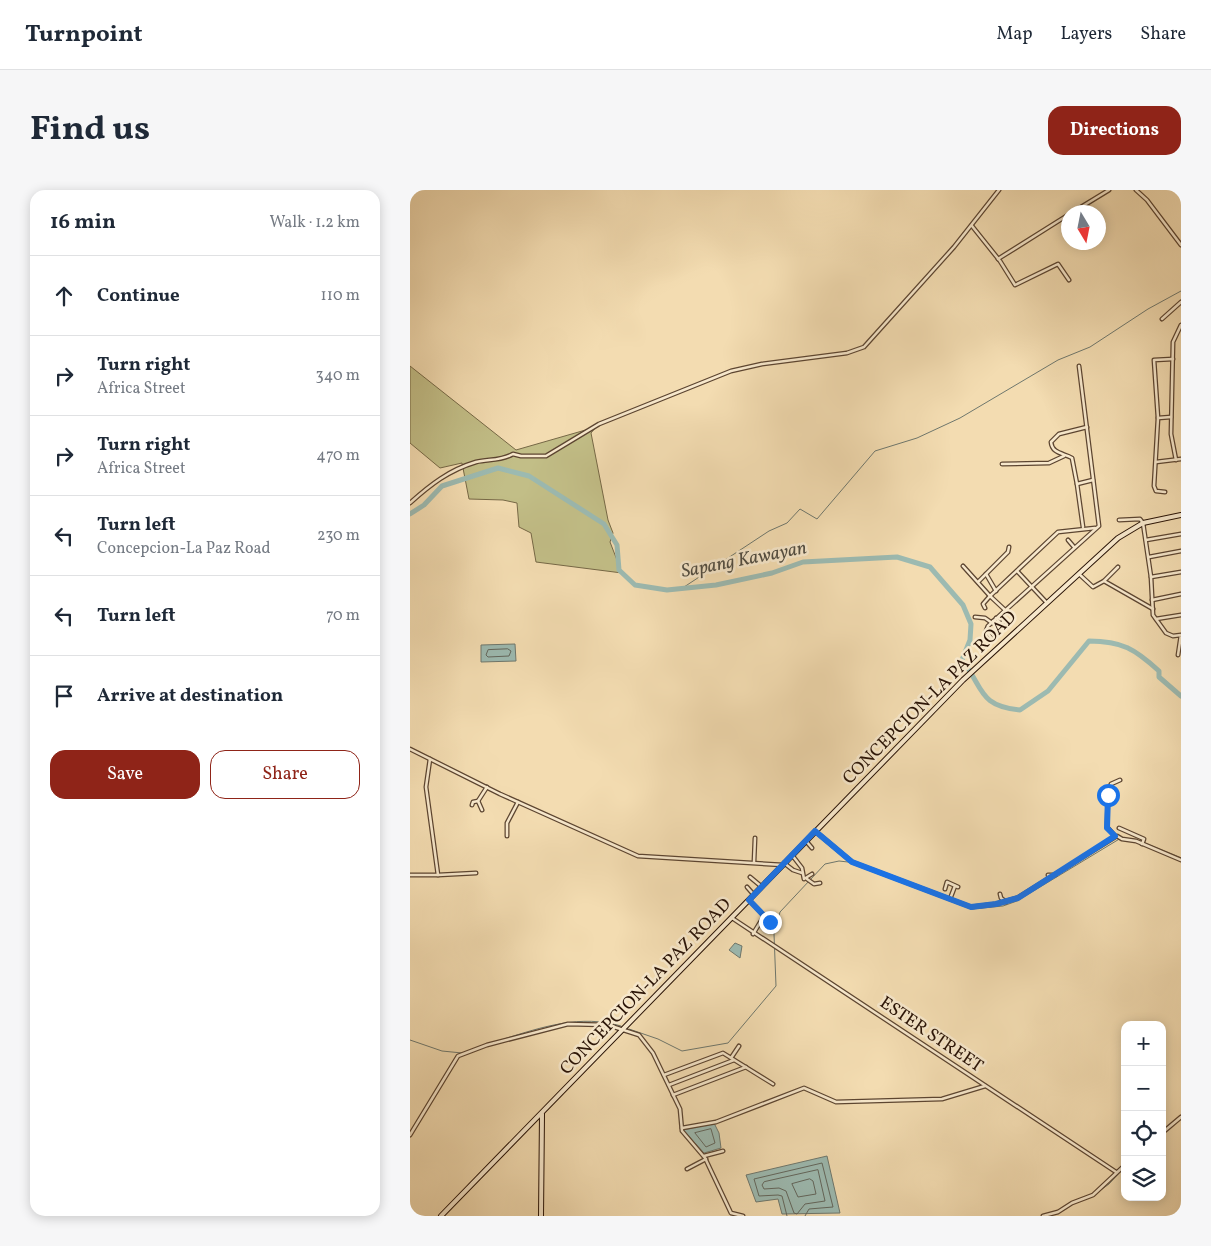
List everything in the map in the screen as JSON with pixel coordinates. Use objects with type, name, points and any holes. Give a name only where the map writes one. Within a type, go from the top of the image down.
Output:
[{"type":"main road","name":"CONCEPCION-LA PAZ ROAD","points":[[441,1216],[966,677],[1131,530],[1143,523],[1181,515]]},
{"type":"main road","points":[[540,1216],[542,1114]]},
{"type":"street","points":[[410,503],[438,478],[453,471],[477,462],[500,460],[513,454],[521,456],[546,456],[599,424],[731,371],[762,364],[846,353],[864,347],[972,226],[999,190]]},
{"type":"street","points":[[1084,205],[1109,190]]},
{"type":"street","points":[[1136,190],[1147,200],[1181,244]]},
{"type":"street","points":[[998,259],[1061,219]]},
{"type":"street","points":[[972,226],[998,259],[1015,285],[1057,264],[1069,280]]},
{"type":"street","points":[[1162,319],[1181,302]]},
{"type":"street","points":[[1176,460],[1171,434],[1173,340],[1181,324]]},
{"type":"street","points":[[1165,492],[1155,489],[1158,418],[1154,360],[1173,359]]},
{"type":"street","points":[[993,640],[986,630],[996,618],[1099,525],[1079,366]]},
{"type":"street","points":[[1158,418],[1171,417]]},
{"type":"street","points":[[1084,527],[1072,458],[1058,453],[1051,442],[1055,436],[1087,427]]},
{"type":"street","points":[[1002,464],[1049,462],[1065,455]]},
{"type":"street","points":[[1156,462],[1181,459]]},
{"type":"street","points":[[1077,484],[1094,480]]},
{"type":"street","points":[[1119,520],[1140,519],[1143,523],[1149,557],[1153,609],[1156,619],[1166,633],[1176,636],[1181,635],[1178,655]]},
{"type":"street","points":[[985,608],[982,604],[1058,532],[1084,527],[1097,528]]},
{"type":"street","points":[[1146,540],[1181,534]]},
{"type":"street","points":[[1068,540],[1074,547]]},
{"type":"street","points":[[978,582],[1008,552],[1009,547]]},
{"type":"street","points":[[1149,557],[1181,551]]},
{"type":"street","points":[[963,566],[1005,610]]},
{"type":"street","points":[[1080,574],[1093,587],[1104,581],[1118,567]]},
{"type":"street","points":[[1017,571],[1047,603]]},
{"type":"street","points":[[1151,577],[1181,572]]},
{"type":"street","points":[[986,574],[996,591]]},
{"type":"street","points":[[1104,581],[1153,609]]},
{"type":"street","points":[[1152,600],[1181,594]]},
{"type":"street","points":[[1156,619],[1181,615]]},
{"type":"street","points":[[974,618],[985,618],[993,622],[1001,631]]},
{"type":"street","points":[[996,618],[1001,624],[1004,621]]},
{"type":"street","points":[[410,749],[518,802],[643,857],[783,864],[802,873]]},
{"type":"street","points":[[430,759],[426,787],[438,875]]},
{"type":"street","points":[[1120,780],[1111,784],[1108,795],[1107,828],[1115,836],[1143,842],[1181,860]]},
{"type":"street","points":[[472,805],[473,802],[478,801],[487,787]]},
{"type":"street","points":[[478,801],[482,810]]},
{"type":"street","points":[[507,836],[507,824],[518,802]]},
{"type":"street","points":[[1119,828],[1142,838],[1143,842]]},
{"type":"street","points":[[815,831],[852,862],[971,907],[1006,902],[1055,876],[1115,836]]},
{"type":"street","points":[[754,862],[755,838]]},
{"type":"street","points":[[806,841],[812,848]]},
{"type":"street","points":[[792,855],[802,868],[804,879],[820,883]]},
{"type":"street","points":[[410,875],[476,873]]},
{"type":"street","points":[[809,880],[812,874]]},
{"type":"street","points":[[1048,874],[1055,876]]},
{"type":"street","points":[[750,877],[762,887]]},
{"type":"street","points":[[945,889],[947,882],[956,886],[950,899]]},
{"type":"street","points":[[748,887],[754,895]]},
{"type":"street","points":[[1000,894],[1001,898],[1006,902]]},
{"type":"street","points":[[749,900],[770,922]]},
{"type":"street","points":[[753,934],[764,916]]},
{"type":"street","name":"ESTER STREET","points":[[732,918],[753,934],[1116,1172]]},
{"type":"street","points":[[410,1135],[458,1056],[487,1045],[568,1024],[608,1025],[621,1031],[634,1033],[643,1038],[653,1053],[680,1109],[682,1128],[685,1135],[705,1157],[731,1213],[744,1216]]},
{"type":"street","points":[[669,1085],[732,1059],[738,1046]]},
{"type":"street","points":[[664,1075],[723,1053],[773,1084]]},
{"type":"street","points":[[673,1095],[746,1067]]},
{"type":"street","points":[[682,1128],[716,1122],[804,1088],[836,1102],[942,1099],[985,1086]]},
{"type":"street","points":[[1166,1130],[1181,1117]]},
{"type":"street","points":[[687,1169],[705,1157],[723,1151]]},
{"type":"street","points":[[1043,1216],[1058,1212],[1072,1203],[1093,1194],[1112,1179],[1116,1172],[1121,1169]]},
{"type":"shaded area","points":[[410,366],[516,450],[596,427],[591,433],[608,520],[613,533],[610,542],[622,573],[536,562],[531,533],[519,527],[517,503],[503,500],[469,499],[462,463],[440,468],[410,443]]},
{"type":"water","points":[[515,644],[516,661],[481,662],[481,645]]},
{"type":"water","points":[[735,943],[742,946],[740,958],[729,950]]},
{"type":"water","points":[[714,1123],[719,1133],[721,1148],[704,1153],[683,1130]]},
{"type":"water","points":[[827,1156],[840,1213],[782,1214],[778,1199],[756,1202],[746,1175]]},
{"type":"waterway","points":[[681,589],[769,531],[787,523],[800,509],[817,519],[875,451],[917,438],[960,418],[1058,360],[1090,347],[1148,309],[1181,291]]},
{"type":"waterway","name":"Sapang Kawayan","points":[[410,514],[424,505],[442,486],[498,468],[529,476],[604,524],[617,545],[619,570],[635,585],[667,590],[716,585],[772,573],[803,562],[897,557],[930,567],[963,605],[971,624],[970,640],[962,660],[984,694],[996,704],[1020,710],[1048,691],[1089,641],[1119,645],[1135,652],[1159,671],[1159,677],[1181,696]]},
{"type":"waterway","points":[[629,1029],[658,1039],[682,1051],[728,1043],[776,986],[774,934],[780,912],[825,864],[839,861],[848,862],[972,909],[1003,906],[1017,901],[1121,838],[1140,841],[1181,858]]},
{"type":"waterway","points":[[504,1039],[547,1026],[576,1022],[591,1021],[621,1026]]},
{"type":"waterway","points":[[410,1040],[442,1051],[462,1053]]},
{"type":"waterway","points":[[1094,1195],[1109,1184],[1121,1171]]},
{"type":"waterway","points":[[1048,1216],[1060,1212],[1070,1205]]},
{"type":"route","points":[[770,922],[749,900],[815,831],[841,855],[852,862],[945,898],[971,907],[978,907],[1018,898],[1115,836],[1107,828],[1108,795]]}]
